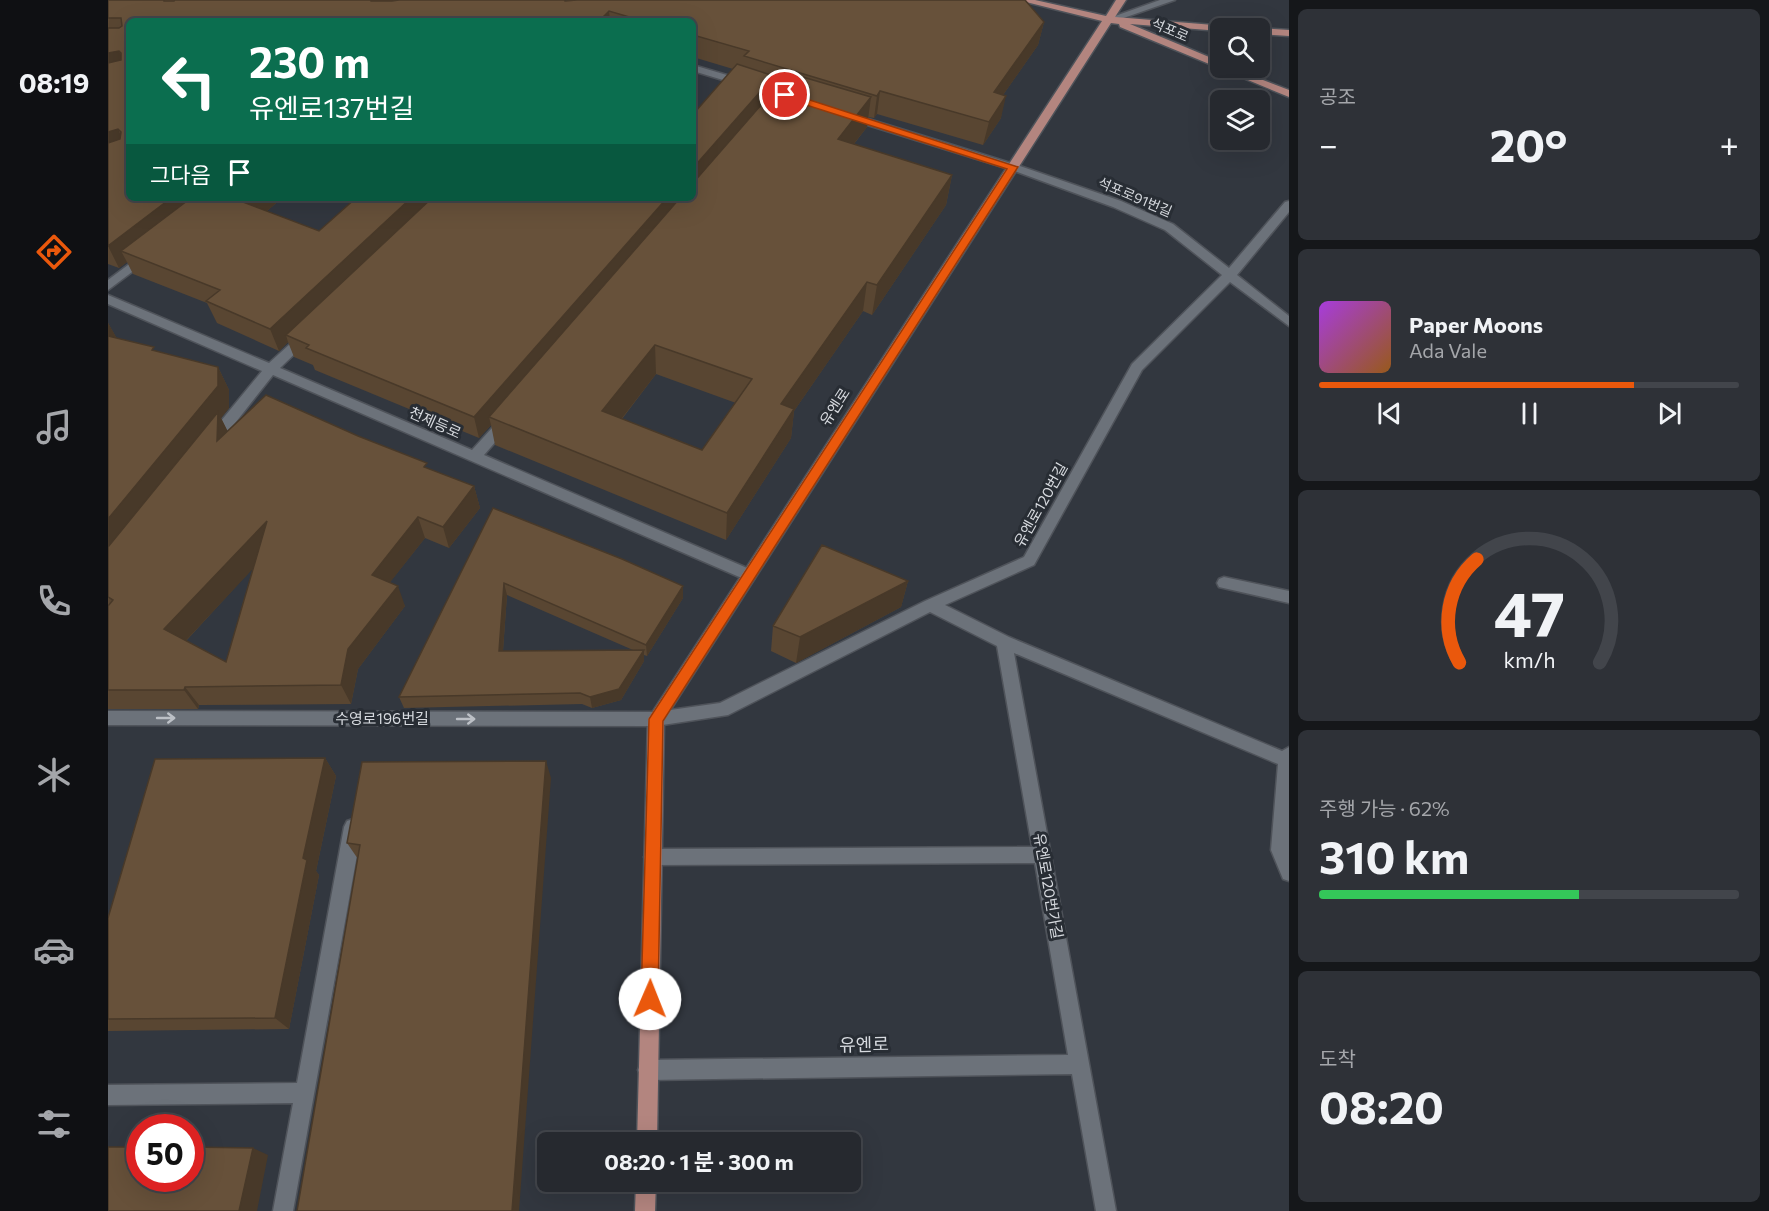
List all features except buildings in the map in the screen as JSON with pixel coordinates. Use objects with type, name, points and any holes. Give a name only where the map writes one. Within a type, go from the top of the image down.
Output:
[{"type":"main road","points":[[1023,0],[1109,20],[1210,27]]},
{"type":"main road","name":"유엔로","points":[[656,719],[1121,0]]},
{"type":"main road","name":"석포로","points":[[1109,20],[1210,62]]},
{"type":"main road","points":[[1270,32],[1289,33]]},
{"type":"main road","name":"석포로","points":[[1250,78],[1289,94]]},
{"type":"main road","points":[[647,1132],[656,719]]},
{"type":"main road","points":[[645,1211],[646,1192]]},
{"type":"street","points":[[1109,20],[1170,0]]},
{"type":"street","points":[[696,69],[750,85]]},
{"type":"street","name":"석포로91번길","points":[[842,113],[1013,167],[1117,204],[1169,227],[1289,322]]},
{"type":"street","name":"유엔로120번길","points":[[656,719],[722,710],[930,605],[1029,561],[1137,367],[1230,275],[1289,205]]},
{"type":"street","points":[[108,286],[155,249]]},
{"type":"street","name":"천제등로","points":[[108,299],[749,575]]},
{"type":"street","points":[[204,453],[271,369],[314,328]]},
{"type":"street","points":[[473,458],[512,413]]},
{"type":"street","points":[[1224,583],[1289,597]]},
{"type":"street","points":[[930,605],[1004,642],[1287,757],[1280,850],[1289,873]]},
{"type":"street","name":"유엔로120번가길","points":[[1004,642],[1106,1211]]},
{"type":"street","name":"수영로196번길","points":[[108,718],[656,719]]},
{"type":"street","points":[[283,1211],[357,807]]},
{"type":"street","points":[[653,857],[1042,855]]},
{"type":"street","name":"유엔로","points":[[648,1070],[1080,1064]]},
{"type":"street","points":[[108,1095],[304,1093]]},
{"type":"route","points":[[650,999],[656,719],[1013,167],[785,95]]}]
